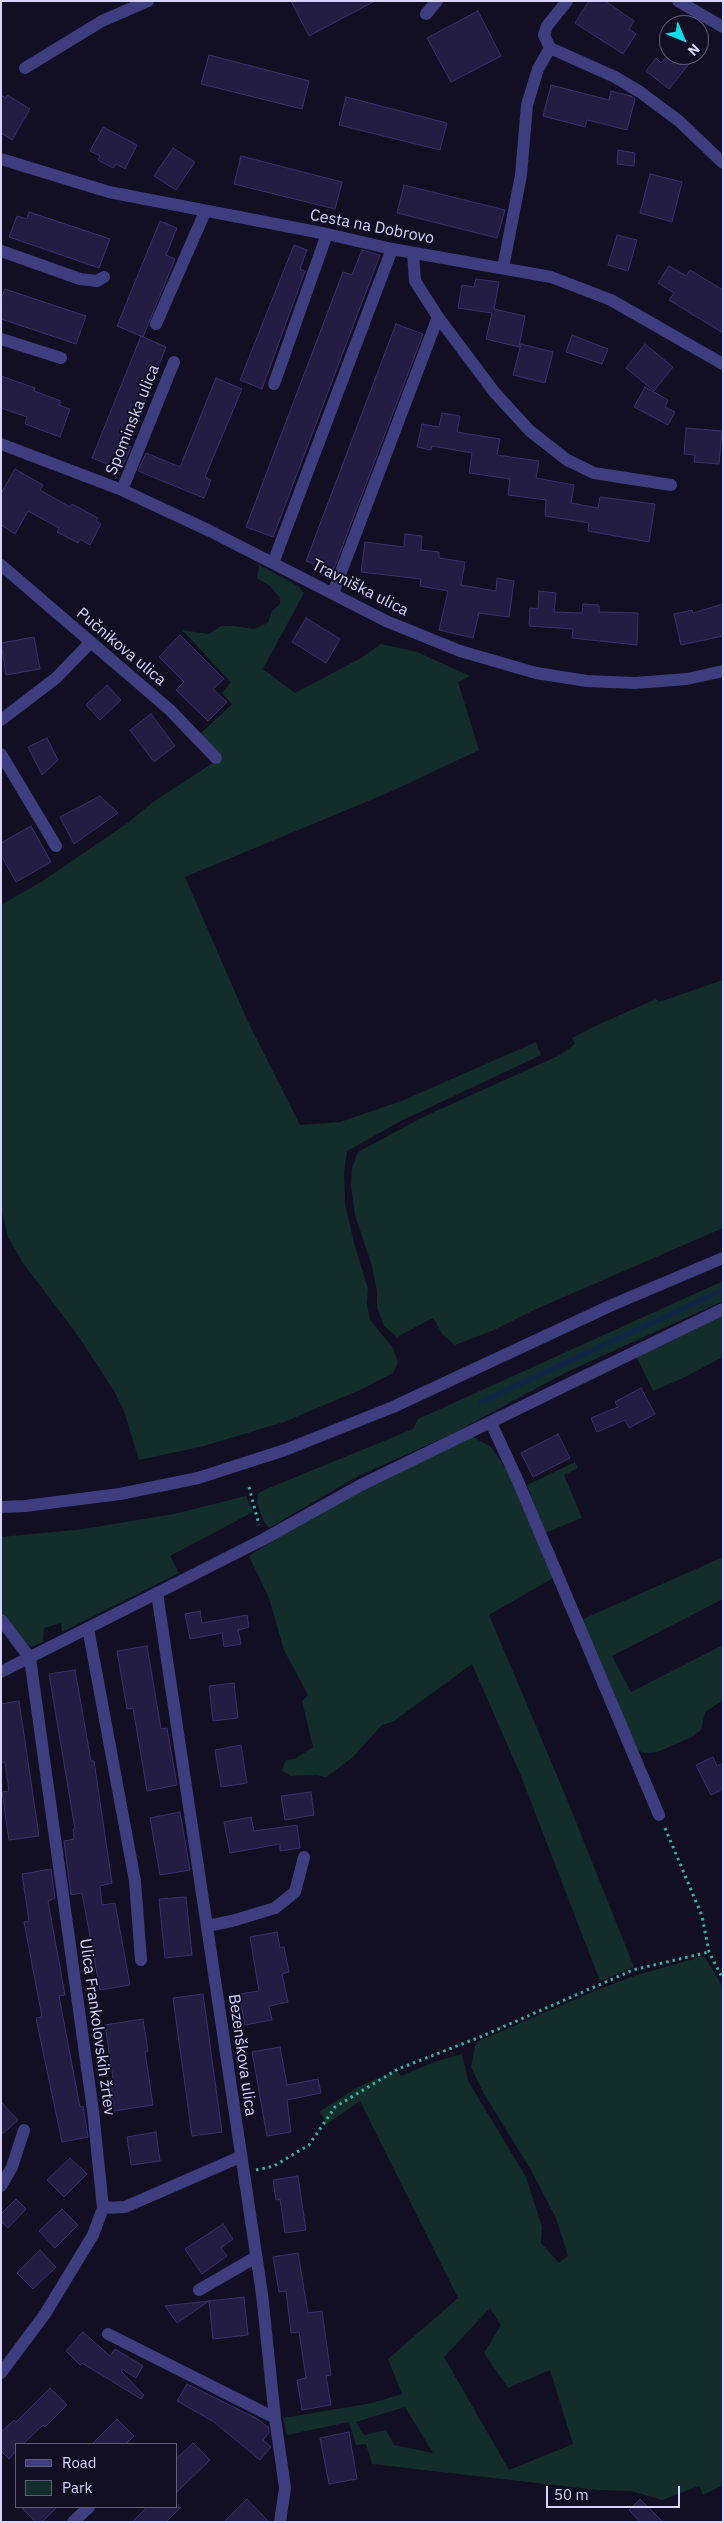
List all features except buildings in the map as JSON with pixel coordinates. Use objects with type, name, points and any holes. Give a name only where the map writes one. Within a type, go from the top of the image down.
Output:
[{"type":"street","points":[[25,68],[102,22],[148,1]]},
{"type":"street","points":[[426,14],[437,1]]},
{"type":"street","points":[[567,1],[547,26],[544,35],[550,48],[615,77],[640,92],[679,121],[723,163]]},
{"type":"street","points":[[678,1],[723,27]]},
{"type":"street","points":[[503,268],[521,175],[527,105],[538,69],[550,48]]},
{"type":"street","name":"Cesta na Dobrovo","points":[[1,160],[110,192],[205,212],[327,234],[392,249],[551,277],[611,300],[723,364]]},
{"type":"street","points":[[156,324],[205,212]]},
{"type":"street","points":[[274,384],[327,234]]},
{"type":"street","points":[[273,563],[392,249]]},
{"type":"street","points":[[1,251],[80,279],[97,281],[104,277]]},
{"type":"street","points":[[413,253],[415,281],[438,317],[495,393],[530,431],[567,460],[594,473],[671,485]]},
{"type":"street","points":[[333,593],[438,317]]},
{"type":"street","points":[[1,340],[61,358]]},
{"type":"street","name":"Spominska ulica","points":[[122,490],[174,362]]},
{"type":"street","name":"Travniška ulica","points":[[1,444],[122,490],[425,639],[536,673],[587,682],[635,683],[687,679],[723,671]]},
{"type":"street","name":"Pučnikova ulica","points":[[1,565],[170,710],[216,758]]},
{"type":"street","points":[[1,720],[56,678],[90,643]]},
{"type":"street","points":[[1,754],[56,846]]},
{"type":"street","points":[[1,1507],[25,1506],[139,1490],[198,1478],[285,1450],[393,1407],[612,1305],[723,1258]]},
{"type":"street","points":[[1,1672],[262,1540],[361,1484],[491,1423],[583,1376],[723,1309]]},
{"type":"street","points":[[491,1423],[517,1479],[660,1816]]},
{"type":"street","name":"Bezenškova ulica","points":[[157,1593],[256,2257],[275,2418],[286,2488],[280,2522]]},
{"type":"street","points":[[1,1620],[30,1658]]},
{"type":"street","points":[[88,1628],[135,1881],[141,1960]]},
{"type":"street","name":"Ulica Frankolovskih žrtev","points":[[1,2373],[46,2314],[93,2235],[103,2208],[93,2111],[30,1658]]},
{"type":"street","points":[[207,1926],[232,1921],[275,1908],[295,1892],[304,1857]]},
{"type":"street","points":[[1,2186],[12,2167],[24,2130]]},
{"type":"street","points":[[103,2208],[125,2207],[240,2157]]},
{"type":"street","points":[[199,2290],[256,2257]]},
{"type":"street","points":[[108,2334],[275,2418]]},
{"type":"street","points":[[73,2522],[88,2508]]},
{"type":"path","points":[[249,1487],[262,1540]]},
{"type":"path","points":[[660,1816],[702,1916],[709,1952],[723,1979]]},
{"type":"path","points":[[243,2173],[274,2166],[309,2145],[335,2107],[398,2070],[480,2037],[633,1970],[709,1952]]},
{"type":"green space","points":[[259,565],[298,586],[304,593],[263,669],[295,693],[361,658],[381,644],[417,652],[470,676],[458,682],[479,750],[390,792],[185,877],[248,1022],[300,1125],[340,1122],[404,1100],[536,1042],[541,1055],[401,1121],[347,1151],[344,1172],[345,1204],[368,1289],[367,1304],[370,1320],[393,1348],[398,1362],[393,1373],[360,1390],[284,1422],[204,1446],[139,1460],[124,1411],[114,1391],[79,1337],[23,1263],[8,1237],[1,1209],[1,905],[41,882],[129,822],[153,802],[222,757],[200,734],[232,704],[222,693],[231,682],[182,630],[209,634],[221,626],[254,629],[268,623],[272,611],[280,604],[280,598],[271,587],[257,578]]},
{"type":"green space","points":[[723,980],[723,1228],[534,1310],[494,1330],[455,1345],[443,1335],[433,1318],[397,1337],[384,1326],[377,1307],[377,1291],[372,1266],[355,1215],[351,1185],[352,1168],[358,1152],[423,1117],[560,1055],[575,1044],[572,1038],[593,1027],[656,999],[659,1002]]},
{"type":"green space","points":[[723,1281],[723,1301],[565,1373],[452,1434],[358,1476],[269,1528],[263,1520],[257,1503],[258,1494],[264,1490],[413,1429],[418,1419]]},
{"type":"green space","points":[[723,1315],[723,1357],[653,1391],[636,1356]]},
{"type":"green space","points":[[473,1437],[491,1447],[510,1475],[553,1578],[489,1615],[566,1797],[634,1967],[600,1981],[521,1776],[472,1664],[394,1721],[382,1725],[352,1758],[326,1777],[317,1775],[290,1776],[282,1770],[286,1760],[295,1759],[313,1747],[302,1701],[308,1695],[284,1650],[269,1598],[249,1556],[297,1525],[349,1497]]},
{"type":"green space","points":[[575,1462],[578,1468],[564,1475],[582,1518],[545,1533],[527,1485]]},
{"type":"green space","points":[[246,1496],[253,1512],[170,1556],[179,1573],[62,1632],[61,1623],[44,1628],[43,1642],[31,1647],[1,1614],[1,1537],[84,1529],[174,1514]]},
{"type":"green space","points":[[723,1557],[723,1599],[612,1656],[631,1692],[723,1645],[723,1700],[705,1712],[701,1730],[692,1737],[657,1752],[643,1753],[635,1748],[581,1620]]},
{"type":"green space","points":[[704,1956],[723,1987],[723,2485],[703,2495],[699,2486],[662,2500],[631,2491],[598,2490],[372,2464],[366,2444],[356,2445],[349,2422],[287,2435],[283,2418],[372,2403],[402,2394],[388,2359],[458,2298],[360,2101],[324,2126],[324,2118],[319,2112],[358,2087],[397,2070],[401,2076],[434,2062],[462,2054],[468,2081],[526,2177],[542,2227],[541,2243],[559,2263],[568,2256],[556,2218],[531,2170],[484,2094],[471,2067],[475,2046],[479,2041],[637,1975]],"holes":[[[490,2308],[501,2325],[484,2353],[508,2388],[550,2370],[573,2444],[509,2470],[444,2357]],[[405,2407],[433,2453],[394,2445],[386,2430],[364,2435],[356,2422]]]},
{"type":"waterway","points":[[481,1402],[723,1290]]}]
